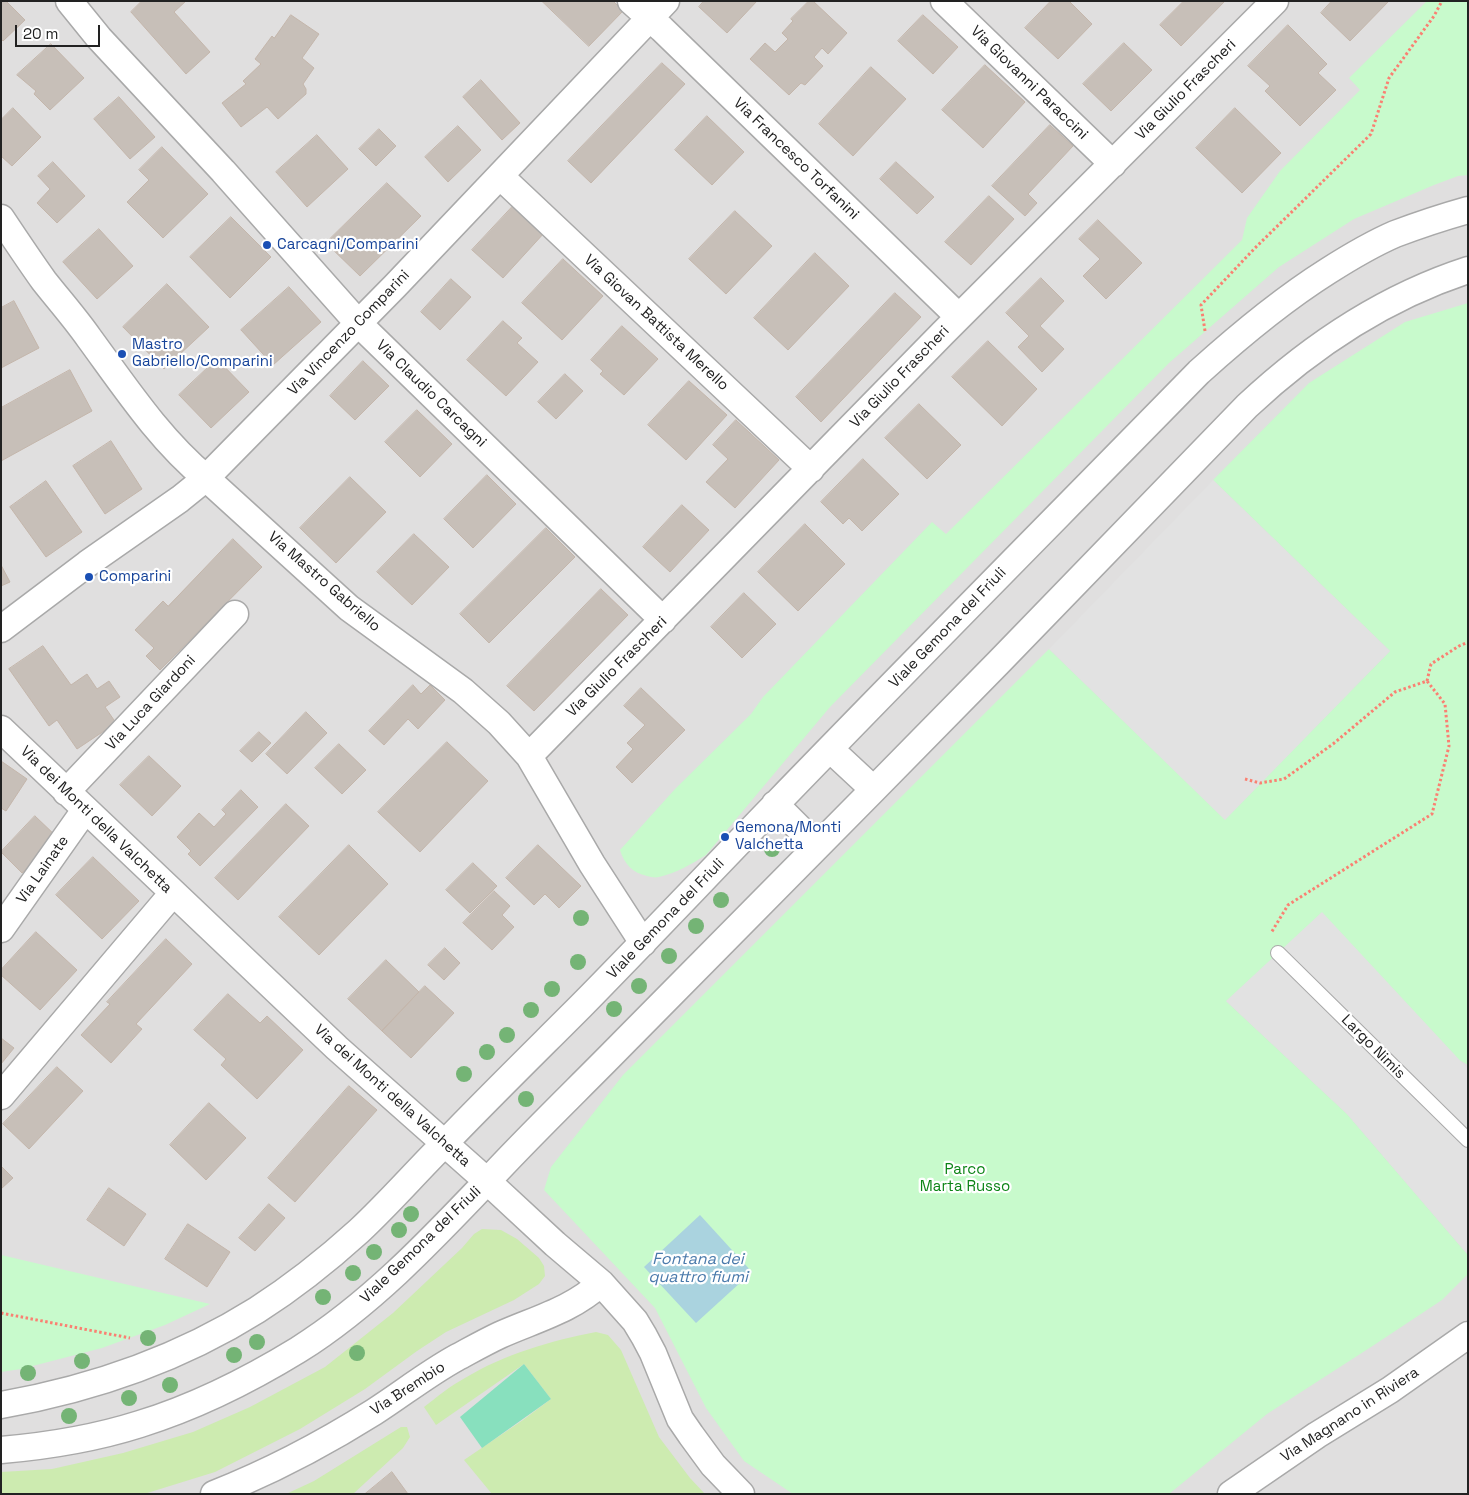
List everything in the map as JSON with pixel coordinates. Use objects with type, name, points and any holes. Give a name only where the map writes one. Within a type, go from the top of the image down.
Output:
[{"type":"street","name":"Via Claudio Carcagni","points":[[69,1],[99,38],[223,171],[359,324],[663,620]]},
{"type":"street","name":"Via Giovanni Paraccini","points":[[944,1],[1113,164]]},
{"type":"street","name":"Via Giulio Frascheri","points":[[529,756],[959,317],[1113,164],[1266,4]]},
{"type":"street","name":"Via Vincenzo Comparini","points":[[1,629],[206,478],[359,324],[500,176],[649,7]]},
{"type":"street","name":"Via Francesco Torfanini","points":[[649,7],[959,317]]},
{"type":"street","name":"Via Giovan Battista Merello","points":[[500,176],[811,469]]},
{"type":"street","name":"Viale Gemona del Friuli","points":[[1,1404],[64,1392],[130,1372],[200,1342],[254,1312],[304,1277],[358,1232],[392,1199],[643,943],[775,804],[1200,372],[1233,341],[1309,283],[1350,257],[1394,235],[1441,217],[1468,210]]},
{"type":"street","name":"Via Mastro Gabriello","points":[[1,218],[34,266],[137,403],[178,452],[349,608],[445,677],[476,702],[529,756],[592,864],[643,943]]},
{"type":"street","name":"Viale Gemona del Friuli","points":[[1,1450],[70,1441],[140,1424],[197,1402],[261,1372],[317,1337],[371,1295],[432,1239],[1273,381],[1308,354],[1357,321],[1400,297],[1443,278],[1468,270]]},
{"type":"street","name":"Via Luca Giardoni","points":[[76,801],[236,614]]},
{"type":"street","name":"Via dei Monti della Valchetta","points":[[1,729],[336,1048],[445,1143],[555,1244],[602,1283],[625,1309],[644,1336],[680,1419],[690,1435],[719,1472],[741,1494]]},
{"type":"street","points":[[830,749],[873,790]]},
{"type":"street","name":"Via Lainate","points":[[1,929],[76,801]]},
{"type":"street","points":[[775,804],[817,846]]},
{"type":"street","points":[[1,1096],[174,894]]},
{"type":"street","name":"Via Brembio","points":[[214,1494],[267,1472],[322,1443],[373,1413],[445,1364],[500,1335],[575,1303],[602,1283]]},
{"type":"street","name":"Via Magnano in Riviera","points":[[1231,1494],[1317,1435],[1390,1390],[1468,1335]]},
{"type":"lane","name":"Largo Nimis","points":[[1278,953],[1468,1140]]},
{"type":"path","points":[[1205,332],[1202,305],[1255,248],[1371,134],[1389,78],[1434,16],[1442,1]]},
{"type":"path","points":[[1427,681],[1431,664],[1468,642]]},
{"type":"path","points":[[1245,779],[1260,783],[1284,779],[1333,744],[1395,692],[1427,681]]},
{"type":"path","points":[[1278,953],[1267,940],[1288,904],[1432,814],[1449,746],[1445,704],[1427,681]]},
{"type":"path","points":[[1,1313],[130,1338]]},
{"type":"shaded area","points":[[1,1],[1468,1],[1468,1494],[1,1494]]},
{"type":"shaded area","points":[[1213,480],[1390,651],[1225,820],[1049,649]]},
{"type":"shaded area","points":[[1322,912],[1468,1069],[1468,1255],[1347,1114],[1226,1001]]},
{"type":"green space","points":[[1427,1],[1468,1],[1468,175],[1458,176],[1434,185],[1354,219],[1279,267],[1169,363],[830,707],[706,855],[678,871],[658,877],[642,875],[630,867],[624,860],[620,850],[675,789],[751,714],[763,697],[932,522],[946,534],[1242,240],[1247,218],[1280,171],[1360,90],[1349,78]]},
{"type":"green space","name":"Parco Marta Russo","points":[[1468,303],[1468,1065],[1461,1061],[1226,1001],[1347,1114],[1468,1255],[1468,1274],[1442,1300],[1267,1414],[1169,1494],[793,1494],[744,1461],[706,1408],[655,1308],[544,1190],[551,1167],[623,1075],[1049,649],[1225,819],[1390,651],[1213,480],[1309,383],[1405,322]]},
{"type":"green space","points":[[482,1229],[501,1230],[517,1239],[539,1258],[544,1266],[545,1276],[539,1284],[514,1300],[446,1332],[365,1389],[300,1429],[215,1472],[144,1494],[1,1494],[1,1472],[52,1469],[123,1453],[193,1432],[250,1407],[325,1367],[393,1313],[462,1248],[474,1234]]},
{"type":"green space","points":[[1,1255],[210,1304],[165,1325],[102,1348],[21,1369],[1,1372]]},
{"type":"green space","points":[[596,1332],[608,1335],[621,1350],[659,1437],[690,1478],[705,1494],[492,1494],[464,1460],[551,1399],[524,1364],[436,1425],[424,1407],[459,1381],[512,1355],[545,1344]]},
{"type":"green space","points":[[524,1364],[551,1399],[482,1448],[460,1417]]},
{"type":"green space","points":[[401,1427],[407,1427],[410,1437],[403,1448],[353,1494],[286,1494],[314,1481]]},
{"type":"water","name":"Fontana dei quattro fiumi","points":[[700,1215],[752,1272],[696,1323],[644,1267]]},
{"type":"building","points":[[1,1],[6,1],[25,20],[3,41],[1,39]]},
{"type":"building","points":[[142,1],[186,1],[174,12],[210,52],[186,74],[131,12]]},
{"type":"building","points":[[542,1],[613,1],[623,11],[589,46]]},
{"type":"building","points":[[704,1],[757,1],[727,33],[699,7]]},
{"type":"building","points":[[809,1],[813,1],[847,33],[828,54],[822,48],[814,57],[823,66],[805,85],[801,83],[789,95],[750,59],[765,43],[775,52],[788,39],[782,33],[793,21],[791,19]]},
{"type":"building","points":[[1051,1],[1069,1],[1092,24],[1058,59],[1025,28]]},
{"type":"building","points":[[1184,1],[1225,1],[1181,46],[1160,25]]},
{"type":"building","points":[[1332,1],[1389,1],[1350,41],[1321,13]]},
{"type":"building","points":[[291,15],[319,34],[302,58],[314,68],[303,84],[306,94],[278,119],[267,107],[241,127],[222,103],[246,84],[243,81],[261,64],[255,59]]},
{"type":"building","points":[[923,15],[958,47],[933,74],[898,41]]},
{"type":"building","points":[[1288,25],[1327,64],[1318,73],[1336,90],[1300,126],[1265,91],[1270,86],[1248,66]]},
{"type":"building","points":[[1124,43],[1152,70],[1111,111],[1083,84]]},
{"type":"building","points":[[51,44],[84,78],[50,110],[34,94],[36,91],[17,75]]},
{"type":"building","points":[[662,63],[685,84],[591,183],[568,161]]},
{"type":"building","points":[[985,65],[1025,102],[983,148],[942,110]]},
{"type":"building","points":[[871,67],[906,99],[853,156],[819,124]]},
{"type":"building","points":[[481,80],[520,123],[502,140],[463,97]]},
{"type":"building","points":[[119,97],[155,137],[130,159],[94,119]]},
{"type":"building","points":[[13,108],[41,137],[12,166],[1,156],[1,120]]},
{"type":"building","points":[[1235,108],[1281,153],[1242,193],[1196,148]]},
{"type":"building","points":[[707,116],[744,152],[712,185],[675,150]]},
{"type":"building","points":[[1050,125],[1073,146],[1028,194],[1037,203],[1025,216],[992,186]]},
{"type":"building","points":[[458,126],[481,150],[448,182],[425,157]]},
{"type":"building","points":[[379,129],[396,146],[376,166],[359,149]]},
{"type":"building","points":[[317,135],[348,169],[307,207],[276,172]]},
{"type":"building","points":[[162,147],[208,194],[163,238],[127,202],[149,180],[139,170]]},
{"type":"building","points":[[53,162],[85,196],[57,223],[37,203],[50,189],[38,176]]},
{"type":"building","points":[[896,162],[934,197],[917,214],[880,179]]},
{"type":"building","points":[[387,183],[421,216],[360,276],[326,243]]},
{"type":"building","points":[[989,196],[1014,219],[971,265],[945,242]]},
{"type":"building","points":[[515,204],[545,232],[503,278],[472,250]]},
{"type":"building","points":[[735,211],[772,246],[726,294],[689,259]]},
{"type":"building","points":[[231,217],[271,257],[230,298],[190,257]]},
{"type":"building","points":[[1098,220],[1142,263],[1106,299],[1083,276],[1100,259],[1079,239]]},
{"type":"building","points":[[99,229],[133,266],[97,299],[63,262]]},
{"type":"building","points":[[815,253],[849,286],[788,350],[754,318]]},
{"type":"building","points":[[563,259],[603,296],[562,340],[522,303]]},
{"type":"building","points":[[1041,278],[1064,301],[1040,326],[1064,349],[1042,372],[1018,347],[1029,336],[1006,313]]},
{"type":"building","points":[[451,279],[471,297],[440,330],[421,312]]},
{"type":"building","points":[[167,284],[209,327],[164,369],[123,327]]},
{"type":"building","points":[[289,287],[321,322],[273,365],[241,330]]},
{"type":"building","points":[[895,293],[921,317],[821,422],[796,397]]},
{"type":"building","points":[[14,301],[39,348],[1,368],[1,308]]},
{"type":"building","points":[[503,321],[522,338],[517,343],[538,362],[506,396],[467,360]]},
{"type":"building","points":[[622,326],[658,359],[624,395],[600,374],[603,371],[591,360]]},
{"type":"building","points":[[988,341],[1037,389],[1002,426],[952,377]]},
{"type":"building","points":[[217,359],[249,392],[211,428],[179,395]]},
{"type":"building","points":[[363,361],[389,386],[355,420],[330,396]]},
{"type":"building","points":[[70,370],[92,411],[1,461],[1,408]]},
{"type":"building","points":[[565,374],[583,391],[556,419],[538,402]]},
{"type":"building","points":[[689,381],[727,415],[686,460],[648,425]]},
{"type":"building","points":[[919,404],[961,445],[927,479],[885,438]]},
{"type":"building","points":[[417,410],[452,444],[420,477],[385,442]]},
{"type":"building","points":[[736,420],[779,460],[735,508],[706,482],[728,459],[713,445]]},
{"type":"building","points":[[111,441],[142,489],[105,514],[73,466]]},
{"type":"building","points":[[863,459],[899,494],[862,531],[849,518],[843,524],[821,502]]},
{"type":"building","points":[[487,475],[516,504],[473,548],[444,519]]},
{"type":"building","points":[[350,477],[386,512],[336,563],[300,528]]},
{"type":"building","points":[[46,481],[82,532],[46,557],[10,507]]},
{"type":"building","points":[[682,505],[709,530],[670,572],[643,547]]},
{"type":"building","points":[[805,524],[845,564],[798,611],[758,572]]},
{"type":"building","points":[[546,528],[575,557],[489,643],[460,614]]},
{"type":"building","points":[[414,534],[449,567],[412,605],[377,572]]},
{"type":"building","points":[[233,539],[262,567],[160,670],[146,656],[154,648],[135,630],[163,601],[168,606]]},
{"type":"building","points":[[1,565],[10,582],[1,586]]},
{"type":"building","points":[[601,589],[628,615],[534,711],[507,686]]},
{"type":"building","points":[[744,593],[776,624],[742,658],[711,627]]},
{"type":"building","points":[[43,646],[71,685],[87,674],[97,689],[109,681],[120,697],[105,707],[116,723],[77,749],[57,720],[49,726],[9,669]]},
{"type":"building","points":[[413,685],[421,694],[430,685],[445,700],[418,729],[408,719],[384,745],[369,731]]},
{"type":"building","points":[[641,688],[685,730],[632,783],[616,767],[633,749],[627,743],[645,725],[624,706]]},
{"type":"building","points":[[306,712],[327,733],[287,774],[266,754]]},
{"type":"building","points":[[259,732],[271,743],[252,762],[240,751]]},
{"type":"building","points":[[447,742],[488,781],[420,852],[378,812]]},
{"type":"building","points":[[339,744],[366,770],[342,794],[315,768]]},
{"type":"building","points":[[149,756],[181,786],[152,816],[120,785]]},
{"type":"building","points":[[1,761],[27,779],[6,811],[1,808]]},
{"type":"building","points":[[241,790],[258,807],[200,866],[188,854],[191,851],[177,837],[199,813],[214,827],[226,814],[222,810]]},
{"type":"building","points":[[286,804],[309,826],[238,900],[215,878]]},
{"type":"building","points":[[35,816],[57,837],[22,873],[1,852]]},
{"type":"building","points":[[349,845],[388,884],[319,955],[279,917]]},
{"type":"building","points":[[538,845],[581,886],[559,908],[545,894],[534,905],[506,878]]},
{"type":"building","points":[[93,857],[139,901],[102,939],[56,895]]},
{"type":"building","points":[[473,863],[497,886],[470,913],[446,890]]},
{"type":"building","points":[[494,891],[510,906],[502,915],[514,927],[492,950],[463,923]]},
{"type":"building","points":[[36,932],[77,970],[40,1010],[1,975],[1,970]]},
{"type":"building","points":[[166,939],[192,964],[136,1024],[142,1029],[111,1063],[81,1035],[110,1004],[107,1002]]},
{"type":"building","points":[[445,948],[460,963],[444,980],[428,965]]},
{"type":"building","points":[[386,960],[419,992],[382,1031],[348,999]]},
{"type":"building","points":[[425,986],[454,1013],[411,1058],[382,1031]]},
{"type":"building","points":[[228,994],[260,1023],[267,1016],[303,1050],[257,1099],[221,1065],[226,1059],[194,1030]]},
{"type":"building","points":[[1,1038],[14,1048],[1,1064]]},
{"type":"building","points":[[57,1067],[83,1091],[29,1149],[3,1124]]},
{"type":"building","points":[[349,1086],[377,1110],[295,1202],[268,1178]]},
{"type":"building","points":[[209,1103],[246,1138],[206,1180],[170,1145]]},
{"type":"building","points":[[1,1166],[13,1178],[1,1189]]},
{"type":"building","points":[[109,1188],[146,1214],[124,1246],[87,1220]]},
{"type":"building","points":[[269,1204],[285,1218],[255,1251],[239,1238]]},
{"type":"building","points":[[188,1224],[230,1252],[207,1287],[165,1259]]},
{"type":"building","points":[[392,1472],[408,1494],[365,1494]]},
{"type":"place","name":"Carcagni/Comparini","points":[[267,245]]},
{"type":"place","name":"Mastro Gabriello/Comparini","points":[[122,354]]},
{"type":"place","name":"Comparini","points":[[89,577]]},
{"type":"place","name":"Gemona/Monti Valchetta","points":[[725,837]]}]
